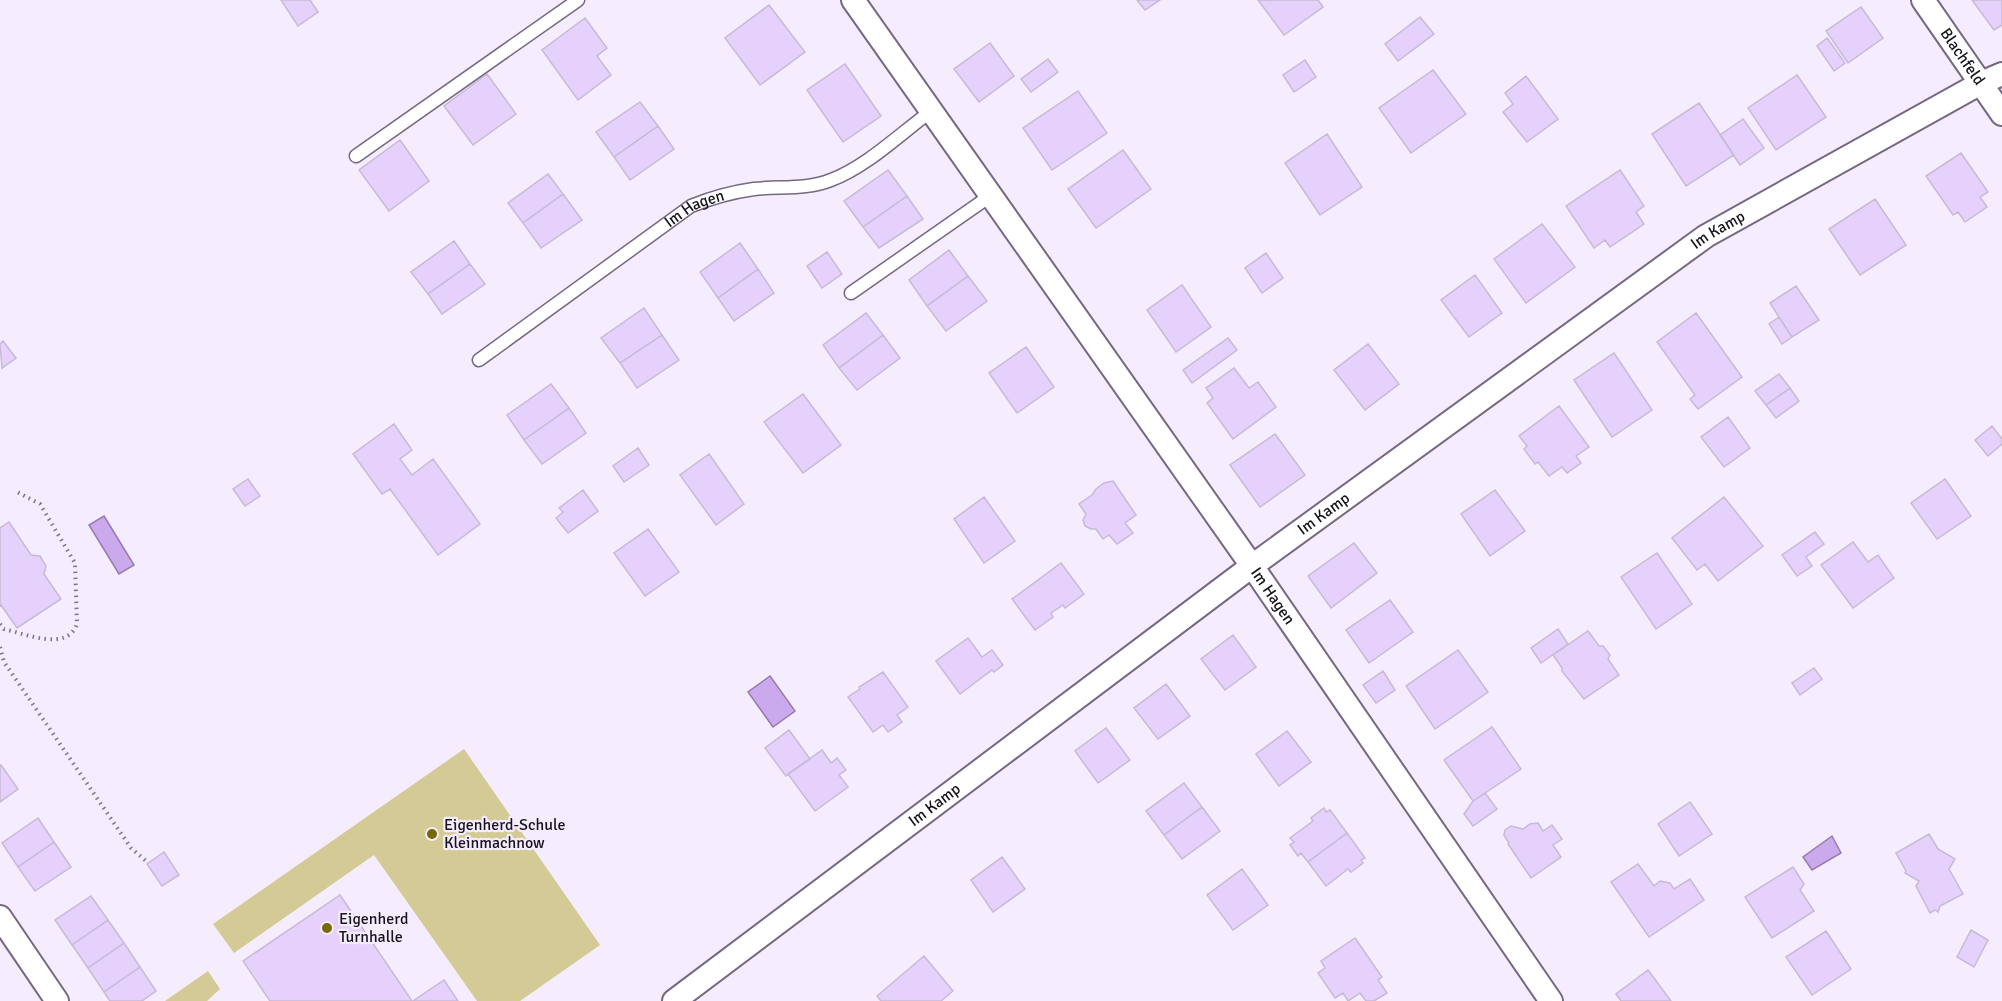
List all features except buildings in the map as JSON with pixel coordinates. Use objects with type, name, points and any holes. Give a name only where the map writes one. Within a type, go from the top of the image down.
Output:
[{"type":"street","name":"Im Hagen","points":[[853,0],[1252,566],[1551,1001]]},
{"type":"street","name":"Blachfeld","points":[[1923,0],[2002,114]]},
{"type":"street","name":"Im Kamp","points":[[674,1001],[1252,566],[1706,236],[1981,83],[2002,74]]},
{"type":"street","points":[[0,917],[7,942],[57,1001]]},
{"type":"lane","points":[[356,156],[578,0]]},
{"type":"lane","name":"Im Hagen","points":[[479,360],[691,206],[717,196],[744,191],[806,187],[831,180],[852,170],[930,112]]},
{"type":"lane","points":[[851,293],[990,196]]},
{"type":"path","points":[[0,624],[4,629],[57,641],[74,632],[77,624],[75,563],[39,504],[17,492]]},
{"type":"path","points":[[0,647],[4,662],[131,848],[146,861]]},
{"type":"shaded area","points":[[104,516],[134,565],[119,574],[89,525]]},
{"type":"shaded area","points":[[770,676],[795,711],[773,727],[748,692]]},
{"type":"shaded area","points":[[464,749],[600,945],[520,1001],[477,1001],[374,855],[234,953],[213,924]]},
{"type":"shaded area","points":[[1832,836],[1841,853],[1812,870],[1803,857]]},
{"type":"shaded area","points":[[208,971],[220,989],[207,1001],[165,1001]]},
{"type":"place","name":"Eigenherd-Schule Kleinmachnow","points":[[432,834]]},
{"type":"place","name":"Eigenherd Turnhalle","points":[[327,928]]}]
